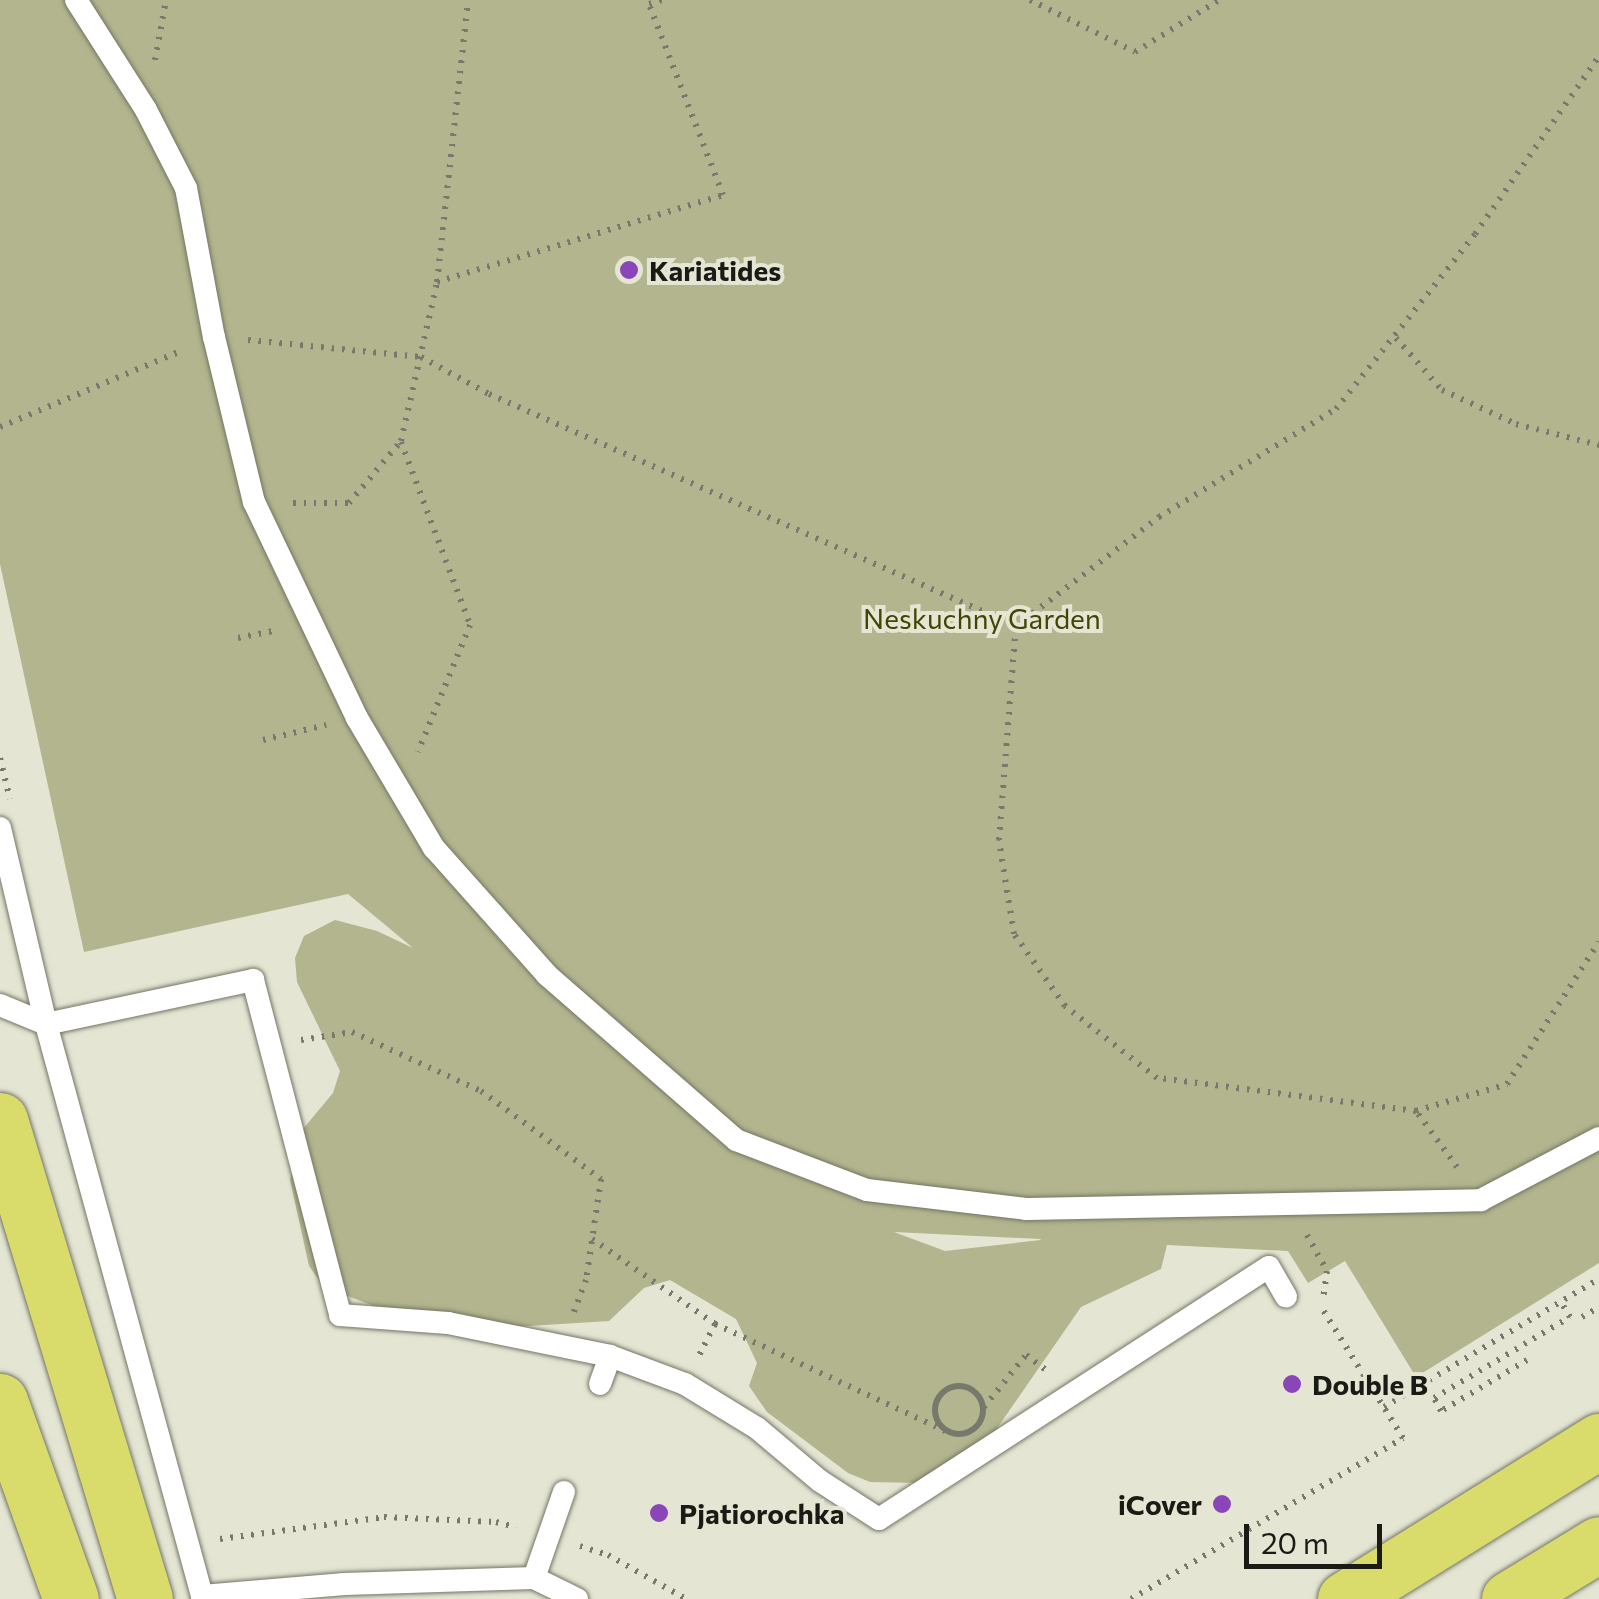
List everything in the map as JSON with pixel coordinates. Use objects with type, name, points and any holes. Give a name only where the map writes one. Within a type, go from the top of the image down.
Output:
[{"type":"main road","points":[[0,1120],[145,1599]]},
{"type":"main road","points":[[0,1401],[71,1599]]},
{"type":"main road","points":[[1344,1599],[1599,1441]]},
{"type":"main road","points":[[1509,1599],[1599,1544]]},
{"type":"lane","points":[[76,0],[146,110],[186,188],[214,337],[254,502],[357,718],[434,848],[547,974],[736,1140],[868,1190],[1026,1209],[1481,1200],[1599,1138]]},
{"type":"lane","points":[[7,821],[46,1024],[202,1596],[344,1584],[534,1578],[577,1599]]},
{"type":"lane","points":[[0,1005],[46,1024],[253,980],[340,1315],[448,1323],[610,1356],[685,1384],[757,1428],[820,1481],[879,1519],[1269,1267],[1286,1296]]},
{"type":"lane","points":[[600,1384],[610,1356]]},
{"type":"lane","points":[[534,1578],[564,1492]]},
{"type":"path","points":[[254,502],[350,503],[401,440],[437,282],[468,0]]},
{"type":"path","points":[[437,282],[723,195],[649,4],[662,0]]},
{"type":"path","points":[[1030,0],[1135,52],[1220,0]]},
{"type":"path","points":[[1599,56],[1475,234],[1336,409],[1159,516],[1016,626],[1000,840],[1014,934],[1066,1006],[1157,1078],[1416,1111],[1507,1084],[1599,942]]},
{"type":"path","points":[[0,427],[214,337],[421,357],[489,394],[1016,626]]},
{"type":"path","points":[[1396,338],[1442,390],[1516,424],[1599,445]]},
{"type":"path","points":[[401,440],[470,624],[416,757]]},
{"type":"path","points":[[263,740],[357,718]]},
{"type":"path","points":[[0,758],[7,821]]},
{"type":"path","points":[[270,1047],[352,1032],[481,1091],[601,1179],[586,1280]]},
{"type":"path","points":[[1416,1111],[1481,1200]]},
{"type":"path","points":[[592,1239],[715,1324],[945,1431],[962,1435],[981,1421],[984,1408],[972,1389],[952,1387],[940,1394],[934,1406],[936,1420],[945,1431]]},
{"type":"path","points":[[1131,1599],[1403,1438],[1322,1305],[1327,1271]]},
{"type":"path","points":[[1384,1407],[1599,1279]]},
{"type":"path","points":[[1286,1296],[1322,1305]]},
{"type":"path","points":[[1527,1360],[1442,1411],[1434,1398],[1570,1317],[1561,1302]]},
{"type":"path","points":[[1582,1317],[1599,1307]]},
{"type":"path","points":[[685,1384],[715,1324]]},
{"type":"path","points":[[206,1541],[384,1517],[496,1522],[608,1555],[686,1599]]},
{"type":"green space","name":"Neskuchny Garden","points":[[0,0],[1599,0],[1599,1263],[1416,1377],[1345,1261],[1308,1283],[1288,1251],[1167,1245],[1161,1269],[1081,1307],[991,1437],[924,1483],[870,1482],[848,1473],[767,1412],[749,1386],[757,1363],[736,1319],[670,1280],[644,1288],[609,1321],[478,1329],[400,1316],[324,1287],[309,1266],[290,1180],[302,1130],[333,1093],[340,1071],[297,982],[295,958],[304,936],[335,920],[377,931],[413,948],[348,894],[84,952],[0,564]],"holes":[[[894,1232],[1040,1239],[945,1251]]]},
{"type":"place","name":"Kariatides","points":[[629,270]]},
{"type":"place","name":"Double B","points":[[1292,1384]]},
{"type":"place","name":"iCover","points":[[1222,1504]]},
{"type":"place","name":"Pjatiorochka","points":[[659,1513]]}]
